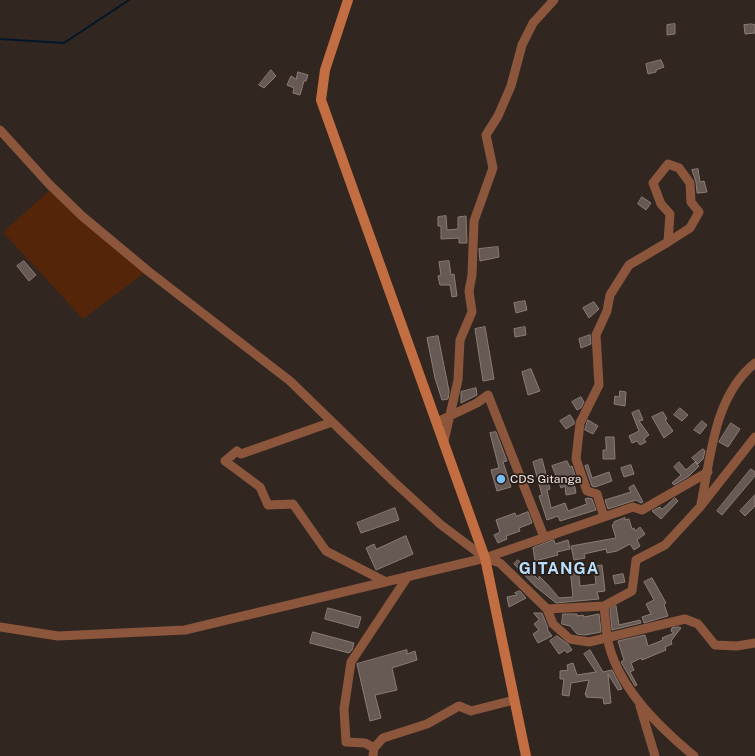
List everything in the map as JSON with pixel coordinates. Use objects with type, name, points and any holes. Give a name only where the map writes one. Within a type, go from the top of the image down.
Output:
[{"type":"main road","points":[[348,0],[325,70],[321,100],[485,558],[526,756]]},
{"type":"street","points":[[444,442],[458,380],[460,340],[472,312],[469,291],[472,275],[474,221],[493,168],[486,135],[498,116],[511,86],[522,45],[533,23],[554,0]]},
{"type":"street","points":[[0,130],[49,184],[82,216],[148,271],[290,381],[440,524],[485,558],[500,563],[547,609],[553,624],[570,639],[589,642],[684,619],[698,624],[715,645],[737,646],[755,643]]},
{"type":"street","points":[[604,517],[597,494],[587,491],[576,459],[580,423],[599,386],[596,335],[607,311],[610,295],[629,265],[668,242],[690,228],[699,212],[691,202],[690,183],[679,168],[668,164],[653,183],[661,204],[670,214],[668,242]]},
{"type":"street","points":[[700,507],[722,408],[735,383],[755,363]]},
{"type":"street","points":[[437,422],[477,403],[488,395],[544,538]]},
{"type":"street","points":[[332,422],[241,454],[237,451],[225,461],[260,487],[268,505],[293,504],[326,551],[386,582]]},
{"type":"street","points":[[547,609],[604,606],[632,591],[636,560],[665,545],[700,507],[755,438]]},
{"type":"street","points":[[0,627],[58,636],[184,630],[485,558],[633,507],[642,510],[708,472]]},
{"type":"street","points":[[408,576],[351,662],[344,709],[346,742],[365,743],[373,752],[383,738],[427,724],[460,706],[471,711],[514,700]]},
{"type":"street","points":[[604,606],[607,637],[617,666],[639,704],[655,756]]},
{"type":"street","points":[[639,704],[694,756]]},
{"type":"shaded area","points":[[49,191],[144,273],[83,319],[3,232]]},
{"type":"building","points":[[675,24],[675,34],[667,35],[667,25]]},
{"type":"building","points":[[744,25],[755,25],[755,33],[745,34]]},
{"type":"building","points":[[661,60],[664,67],[656,70],[656,72],[648,74],[646,64]]},
{"type":"building","points":[[271,70],[276,76],[264,88],[259,85]]},
{"type":"building","points":[[298,72],[308,75],[306,81],[304,81],[300,95],[293,93],[294,88],[287,85],[291,76],[296,79]]},
{"type":"building","points":[[698,169],[700,182],[704,181],[707,192],[697,193],[696,182],[692,170]]},
{"type":"building","points":[[642,197],[651,203],[646,210],[638,204]]},
{"type":"building","points":[[446,216],[447,230],[458,229],[458,217],[466,216],[467,243],[459,243],[459,238],[441,239],[441,226],[438,226],[438,217]]},
{"type":"building","points":[[498,247],[499,257],[480,261],[479,249]]},
{"type":"building","points":[[24,261],[36,275],[29,281],[17,266]]},
{"type":"building","points":[[449,261],[451,275],[454,274],[457,296],[452,297],[450,285],[440,285],[438,276],[441,275],[439,262]]},
{"type":"building","points":[[525,301],[527,310],[516,313],[514,303]]},
{"type":"building","points":[[594,302],[599,309],[589,318],[583,308]]},
{"type":"building","points":[[485,327],[494,379],[483,381],[475,329]]},
{"type":"building","points":[[525,327],[526,335],[515,337],[514,329]]},
{"type":"building","points":[[590,335],[591,344],[581,348],[579,339]]},
{"type":"building","points":[[438,336],[449,391],[448,399],[442,400],[435,378],[427,338]]},
{"type":"building","points":[[531,369],[540,391],[528,395],[522,372]]},
{"type":"building","points":[[476,388],[477,395],[461,403],[461,392]]},
{"type":"building","points":[[620,391],[626,392],[625,406],[614,404],[615,396],[619,397]]},
{"type":"building","points":[[581,397],[584,402],[581,408],[577,410],[572,402]]},
{"type":"building","points":[[680,408],[688,415],[682,421],[674,415]]},
{"type":"building","points":[[639,410],[643,420],[639,421],[649,435],[644,439],[646,442],[640,445],[637,441],[632,443],[629,436],[639,431],[632,413]]},
{"type":"building","points":[[663,412],[667,419],[665,420],[673,431],[664,438],[652,417]]},
{"type":"building","points":[[570,415],[574,421],[574,424],[566,429],[560,421]]},
{"type":"building","points":[[588,420],[598,426],[593,434],[585,430]]},
{"type":"building","points":[[702,421],[707,425],[700,434],[694,430]]},
{"type":"building","points":[[731,423],[740,429],[728,447],[719,442]]},
{"type":"building","points":[[496,432],[507,461],[503,462],[511,487],[497,491],[491,470],[499,468],[490,433]]},
{"type":"building","points":[[606,437],[614,437],[615,459],[603,459],[603,450],[606,450]]},
{"type":"building","points":[[703,449],[705,451],[703,459],[698,464],[692,458]]},
{"type":"building","points":[[542,459],[550,489],[547,490],[551,508],[565,503],[568,511],[587,504],[585,499],[588,498],[592,499],[596,510],[560,521],[558,516],[547,520],[539,496],[542,495],[533,462]]},
{"type":"building","points":[[567,461],[570,467],[572,466],[577,481],[574,483],[576,493],[566,495],[565,486],[561,488],[552,466]]},
{"type":"building","points":[[679,462],[686,470],[695,462],[699,466],[689,476],[674,485],[672,483],[681,475],[674,467]]},
{"type":"building","points":[[588,465],[592,478],[609,472],[612,481],[595,487],[592,486],[585,466]]},
{"type":"building","points":[[631,465],[634,474],[624,477],[621,468]]},
{"type":"building","points":[[751,469],[755,472],[755,476],[722,515],[717,511]]},
{"type":"building","points":[[634,485],[643,502],[641,503],[636,500],[608,509],[605,500],[631,492],[629,488]]},
{"type":"building","points":[[755,495],[755,506],[745,516],[740,511]]},
{"type":"building","points":[[675,498],[678,501],[661,519],[652,511],[660,507],[662,509]]},
{"type":"building","points":[[395,508],[399,520],[361,533],[357,523]]},
{"type":"building","points":[[528,512],[532,523],[519,528],[520,531],[506,536],[507,539],[498,543],[494,535],[500,532],[496,520],[515,513],[516,516]]},
{"type":"building","points":[[625,518],[625,520],[629,519],[632,529],[634,528],[635,531],[640,527],[645,534],[637,540],[640,546],[634,550],[630,544],[617,551],[607,553],[606,549],[584,554],[585,558],[574,560],[571,546],[616,538],[612,525],[614,522]]},
{"type":"building","points":[[406,536],[413,554],[376,570],[366,548],[374,544],[376,549]]},
{"type":"building","points":[[554,540],[555,544],[568,540],[570,549],[557,552],[558,555],[535,561],[533,548]]},
{"type":"building","points":[[518,560],[539,580],[539,576],[559,598],[573,597],[570,568],[578,567],[580,586],[596,584],[594,566],[602,565],[605,591],[597,592],[599,599],[556,603],[535,586],[514,564]]},
{"type":"building","points":[[623,574],[625,582],[615,584],[613,576]]},
{"type":"building","points":[[652,578],[666,603],[664,604],[668,616],[644,623],[642,617],[651,614],[646,604],[654,600],[644,582]]},
{"type":"building","points":[[520,591],[526,598],[509,607],[507,597],[517,595],[515,593]]},
{"type":"building","points":[[616,606],[619,625],[640,620],[641,623],[612,630],[610,609]]},
{"type":"building","points":[[328,608],[361,617],[358,628],[325,619]]},
{"type":"building","points":[[534,613],[542,613],[548,628],[547,629],[552,636],[538,643],[533,634],[539,630],[534,624],[539,620]]},
{"type":"building","points":[[563,614],[577,614],[577,616],[583,615],[584,617],[599,614],[601,632],[585,635],[577,634],[570,626],[562,624]]},
{"type":"building","points":[[672,628],[681,628],[671,641],[672,644],[665,647],[666,650],[642,660],[641,658],[631,663],[634,670],[630,672],[637,685],[635,686],[621,662],[624,660],[618,641],[645,635],[648,646],[663,640],[662,638],[674,633],[671,631]]},
{"type":"building","points":[[313,632],[354,643],[352,650],[349,653],[310,643]]},
{"type":"building","points":[[557,636],[568,644],[572,650],[567,653],[565,650],[559,654],[550,641]]},
{"type":"building","points":[[407,650],[407,654],[415,651],[417,660],[392,668],[397,690],[375,695],[381,718],[370,721],[357,664]]},
{"type":"building","points":[[590,650],[603,672],[612,670],[622,689],[618,690],[608,674],[611,703],[604,704],[603,698],[586,697],[587,695],[585,695],[589,680],[571,683],[569,696],[562,695],[564,679],[560,679],[560,671],[568,670],[567,665],[573,663],[577,675],[596,672],[584,654]]},
{"type":"waterway","points":[[0,39],[64,43],[129,0]]},
{"type":"place","name":"CDS Gitanga","points":[[501,479]]},
{"type":"district","name":"GITANGA","points":[[559,569]]}]
